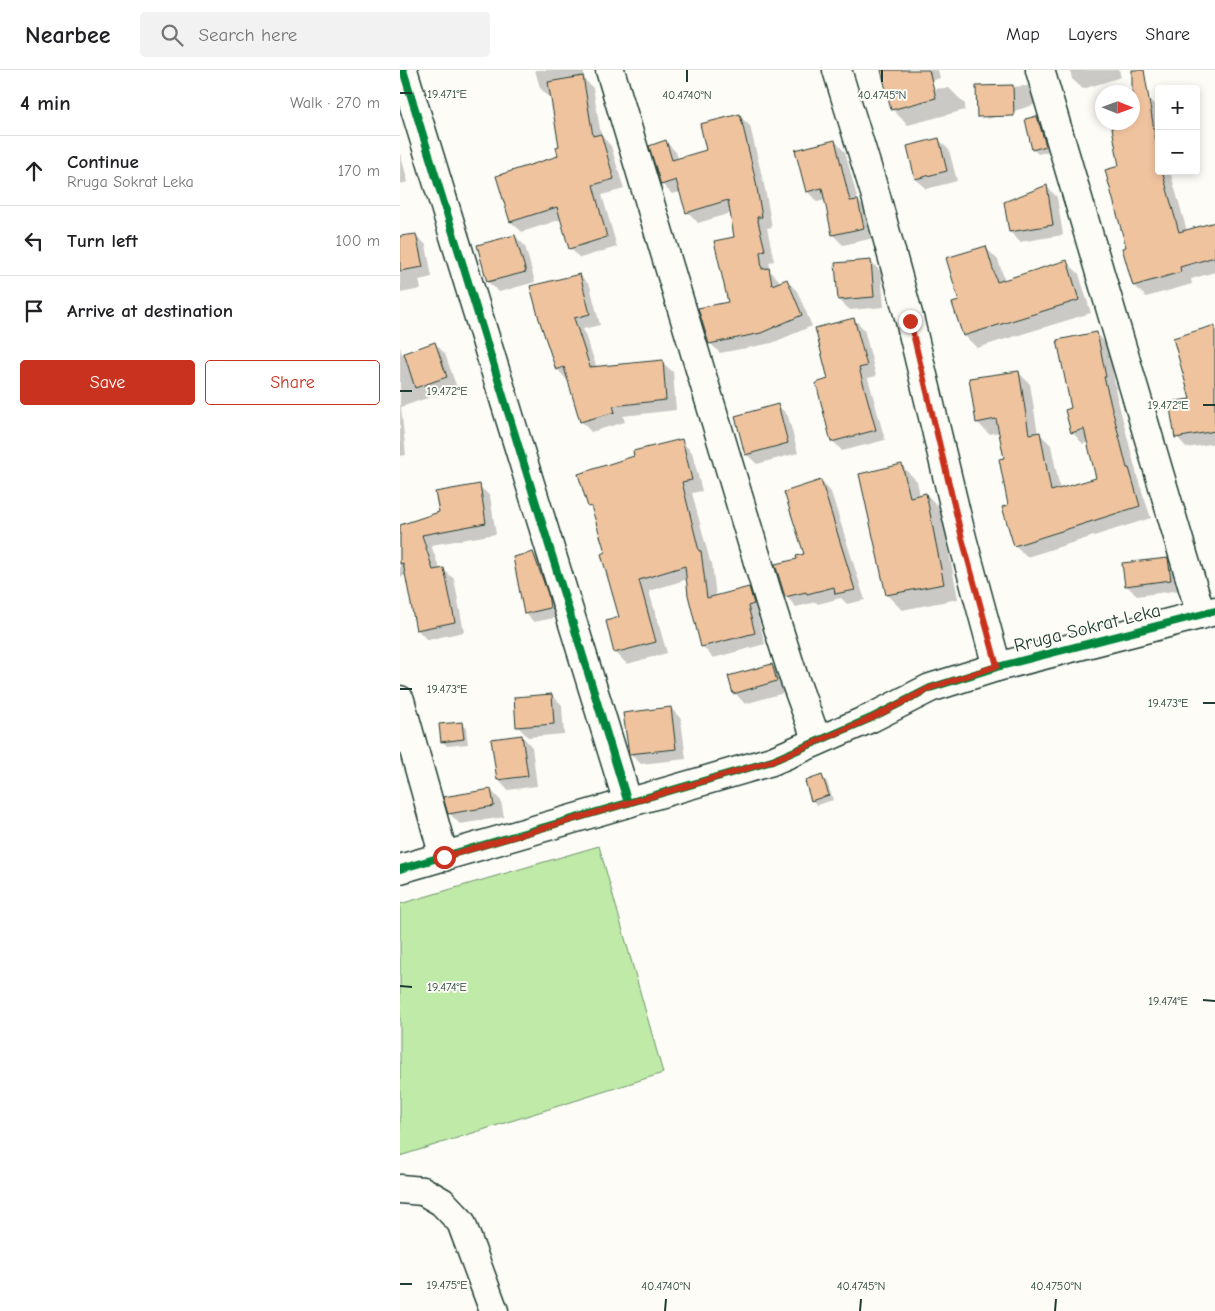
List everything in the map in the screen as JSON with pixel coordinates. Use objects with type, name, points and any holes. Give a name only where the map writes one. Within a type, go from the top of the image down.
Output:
[{"type":"street","points":[[403,70],[628,803]]},
{"type":"street","points":[[610,70],[770,602],[793,675],[817,741]]},
{"type":"street","points":[[837,70],[875,193],[910,321],[962,538],[997,666]]},
{"type":"street","points":[[1040,70],[1208,613]]},
{"type":"street","name":"Rruga Sokrat Leka","points":[[400,869],[763,764],[872,718],[930,688],[997,666],[1208,613]]},
{"type":"street","points":[[400,700],[444,857]]},
{"type":"street","points":[[400,1189],[423,1191],[442,1202],[460,1222],[494,1311]]},
{"type":"green space","points":[[599,846],[663,1073],[400,1156],[400,904]]},
{"type":"building","points":[[881,70],[929,70],[936,98],[891,110]]},
{"type":"building","points":[[1132,70],[1144,70],[1155,135],[1155,175],[1163,175],[1179,232],[1215,222],[1215,257],[1180,267],[1181,272],[1133,286],[1122,248],[1126,247],[1105,170],[1119,166],[1112,130],[1140,130],[1140,85],[1132,85]]},
{"type":"building","points":[[583,76],[593,136],[601,134],[614,179],[593,185],[607,237],[569,249],[557,207],[510,222],[496,176],[558,156],[556,147],[559,146],[548,82]]},
{"type":"building","points":[[1013,85],[1014,116],[977,117],[976,86]]},
{"type":"building","points":[[740,114],[755,177],[762,217],[757,217],[765,250],[760,252],[762,269],[769,268],[772,285],[787,279],[802,315],[761,333],[709,344],[698,308],[728,302],[714,241],[734,237],[728,200],[686,213],[676,180],[661,185],[649,146],[666,140],[672,160],[706,150],[700,124]]},
{"type":"building","points":[[1037,116],[1046,146],[1032,150],[1025,119]]},
{"type":"building","points":[[939,138],[947,171],[915,179],[907,146]]},
{"type":"building","points":[[835,140],[850,201],[858,200],[864,228],[832,235],[822,188],[806,192],[795,150]]},
{"type":"building","points":[[1047,185],[1053,225],[1009,232],[1004,202]]},
{"type":"building","points":[[416,234],[423,267],[400,271],[400,236]]},
{"type":"building","points":[[515,235],[526,272],[487,282],[477,245]]},
{"type":"building","points":[[986,246],[997,282],[1067,260],[1079,300],[963,336],[952,303],[959,301],[946,258]]},
{"type":"building","points":[[871,260],[874,297],[838,300],[835,263]]},
{"type":"building","points":[[580,274],[590,314],[574,318],[590,367],[663,360],[666,400],[613,406],[615,412],[580,422],[564,367],[556,370],[530,286]]},
{"type":"building","points":[[854,318],[867,366],[859,368],[876,430],[831,442],[816,383],[828,379],[815,328]]},
{"type":"building","points":[[1215,325],[1215,431],[1175,438],[1169,402],[1190,399],[1173,338]]},
{"type":"building","points":[[1097,332],[1106,377],[1104,377],[1127,468],[1129,468],[1140,506],[1014,546],[1002,507],[1008,505],[999,459],[1004,458],[996,419],[976,423],[969,378],[1019,371],[1029,434],[1040,432],[1051,491],[1096,478],[1084,429],[1071,433],[1065,410],[1071,408],[1057,340]]},
{"type":"building","points":[[435,342],[447,377],[415,388],[404,353]]},
{"type":"building","points":[[778,404],[788,443],[745,455],[735,416]]},
{"type":"building","points":[[682,439],[692,480],[682,482],[699,551],[701,551],[707,598],[749,587],[754,604],[748,606],[755,633],[701,647],[688,595],[685,566],[639,580],[656,642],[614,653],[606,621],[619,617],[601,554],[605,552],[591,506],[588,507],[578,474],[634,456],[633,451]]},
{"type":"building","points":[[902,464],[910,497],[926,493],[944,584],[886,595],[859,474]]},
{"type":"building","points":[[821,480],[855,590],[835,594],[834,587],[785,597],[775,564],[797,559],[796,556],[804,554],[784,492]]},
{"type":"building","points":[[480,484],[486,523],[422,535],[433,570],[444,568],[455,622],[416,630],[403,563],[400,564],[400,525],[439,512],[435,492]]},
{"type":"building","points":[[533,552],[548,594],[550,608],[524,614],[513,557]]},
{"type":"building","points":[[1168,558],[1171,580],[1125,586],[1122,563]]},
{"type":"building","points":[[772,664],[777,681],[733,694],[728,676]]},
{"type":"building","points":[[552,694],[554,724],[516,727],[514,697]]},
{"type":"building","points":[[671,707],[676,749],[629,754],[623,713]]},
{"type":"building","points":[[462,722],[464,739],[441,742],[439,724]]},
{"type":"building","points":[[522,735],[528,776],[497,780],[491,739]]},
{"type":"building","points":[[822,775],[829,795],[811,801],[805,781]]},
{"type":"building","points":[[491,789],[494,806],[448,814],[443,797]]},
{"type":"cycle path","points":[[403,70],[628,803]]},
{"type":"cycle path","points":[[400,869],[772,761],[871,718],[930,688],[997,667],[1215,611]]},
{"type":"route","points":[[444,857],[772,761],[872,718],[930,688],[997,666],[962,538],[910,321]]}]
